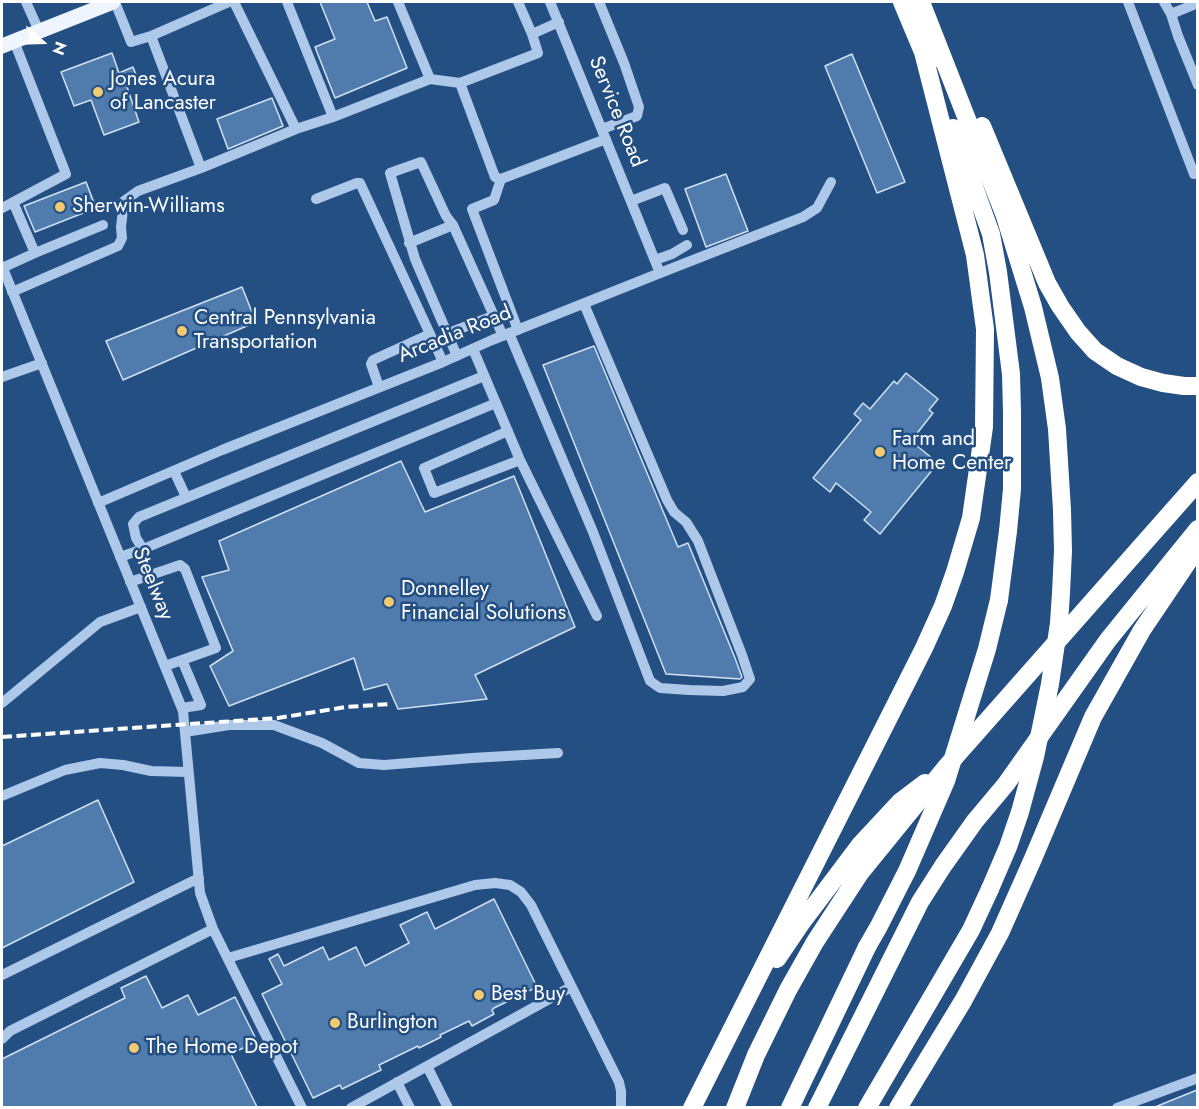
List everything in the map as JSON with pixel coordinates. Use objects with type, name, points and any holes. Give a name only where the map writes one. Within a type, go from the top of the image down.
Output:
[{"type":"highway","points":[[790,1107],[867,947],[907,871],[946,781],[987,649],[999,600],[1008,531],[1013,452],[1011,374],[991,234],[954,129],[902,2]]},
{"type":"highway","points":[[867,1107],[971,930],[1008,847],[1035,757],[1050,684],[1061,593],[1062,510],[1057,429],[1050,378],[1033,307],[1005,216],[921,2]]},
{"type":"highway","points":[[692,1107],[924,648],[952,581],[971,518],[984,427],[985,330],[975,255],[923,52]]},
{"type":"highway","points":[[943,59],[977,113],[1047,283],[1078,332],[1095,351],[1117,366],[1141,377],[1163,383],[1197,386]]},
{"type":"highway","points":[[735,1107],[772,1022],[815,942],[860,873],[947,766],[1197,482]]},
{"type":"highway","points":[[817,1107],[920,902],[943,866],[975,821],[1006,784],[1108,640],[1197,529]]},
{"type":"highway","points":[[898,1107],[963,1001],[999,933],[1093,717],[1142,630],[1197,547]]},
{"type":"highway","points":[[734,1023],[802,922],[860,845],[900,802],[947,766]]},
{"type":"main road","points":[[8,43],[114,2]]},
{"type":"street","points":[[26,2],[39,31]]},
{"type":"street","points":[[114,2],[131,42],[151,36],[229,2]]},
{"type":"street","points":[[234,2],[296,129]]},
{"type":"street","points":[[287,2],[333,117]]},
{"type":"street","points":[[398,2],[430,79]]},
{"type":"street","points":[[12,292],[118,246],[122,238],[124,201],[138,191],[430,79],[460,83],[538,53],[518,2]]},
{"type":"street","name":"Service Road","points":[[550,2],[655,260]]},
{"type":"street","points":[[460,83],[495,177],[501,179],[604,134],[637,116],[639,107],[599,2]]},
{"type":"street","points":[[1128,2],[1194,174],[1197,173]]},
{"type":"street","points":[[1164,2],[1171,14],[1197,85]]},
{"type":"street","points":[[1171,14],[1197,3]]},
{"type":"street","points":[[532,34],[559,22]]},
{"type":"street","points":[[151,36],[201,168]]},
{"type":"street","points":[[2,208],[66,174],[8,43]]},
{"type":"street","points":[[457,356],[410,243],[390,173],[421,162],[446,216],[453,225],[493,316],[510,333]]},
{"type":"street","points":[[501,179],[494,200],[472,210],[510,333],[593,532],[650,681],[660,688],[688,690],[723,691],[743,687],[750,679],[698,542],[686,522],[674,512],[667,500],[584,304]]},
{"type":"street","name":"Arcadia Road","points":[[98,503],[510,333],[803,217],[817,208],[831,182]]},
{"type":"street","points":[[316,199],[360,183],[443,362]]},
{"type":"street","points":[[631,201],[665,188],[683,230]]},
{"type":"street","points":[[13,202],[35,253]]},
{"type":"street","points":[[2,267],[103,225]]},
{"type":"street","points":[[410,243],[453,225]]},
{"type":"street","points":[[660,273],[655,260],[672,254],[687,244]]},
{"type":"street","name":"Steelway","points":[[2,267],[182,708],[200,893],[213,929],[302,1107]]},
{"type":"street","points":[[446,334],[493,316]]},
{"type":"street","points":[[379,387],[371,364],[373,360],[430,334]]},
{"type":"street","points":[[473,349],[520,460],[597,616]]},
{"type":"street","points":[[2,377],[42,363]]},
{"type":"street","points":[[143,549],[136,538],[133,524],[139,517],[484,376]]},
{"type":"street","points":[[120,556],[143,549],[496,404]]},
{"type":"street","points":[[508,431],[424,468],[434,493],[520,460]]},
{"type":"street","points":[[174,471],[186,497]]},
{"type":"street","points":[[130,582],[180,565],[185,569],[216,648],[165,666]]},
{"type":"street","points":[[2,703],[100,622],[141,607]]},
{"type":"street","points":[[182,660],[201,705],[182,708]]},
{"type":"street","points":[[185,732],[229,725],[274,725],[322,743],[359,763],[384,765],[558,753]]},
{"type":"street","points":[[2,796],[65,770],[100,763],[151,771],[189,772]]},
{"type":"street","points":[[2,975],[199,878]]},
{"type":"street","points":[[228,958],[475,885],[495,883],[510,885],[521,892],[531,905],[619,1082],[621,1107]]},
{"type":"street","points":[[2,1039],[10,1031],[213,929]]},
{"type":"street","points":[[351,1107],[571,987]]},
{"type":"street","points":[[427,1066],[448,1107]]},
{"type":"street","points":[[1117,1107],[1197,1078]]},
{"type":"street","points":[[397,1082],[410,1107]]},
{"type":"building","points":[[320,2],[367,2],[375,21],[387,17],[407,68],[335,98],[315,47],[335,39]]},
{"type":"building","name":"Jones Acura of Lancaster","points":[[112,53],[119,73],[133,67],[138,80],[126,84],[139,122],[104,135],[91,100],[74,106],[61,72]]},
{"type":"building","points":[[852,54],[905,182],[877,193],[825,66]]},
{"type":"building","points":[[272,98],[283,126],[228,149],[217,119]]},
{"type":"building","points":[[726,174],[748,231],[706,247],[685,189]]},
{"type":"building","name":"Sherwin-Williams","points":[[86,182],[96,208],[35,232],[24,206]]},
{"type":"building","name":"Central Pennsylvania Transportation","points":[[242,287],[256,322],[123,380],[106,341]]},
{"type":"building","points":[[594,346],[678,547],[688,543],[735,658],[742,677],[740,679],[666,674],[543,365]]},
{"type":"building","name":"Farm and Home Center","points":[[906,373],[938,399],[929,410],[933,413],[911,441],[938,463],[880,534],[864,520],[871,512],[836,483],[830,492],[813,478],[861,420],[854,414],[863,403],[870,409],[894,381],[897,384]]},
{"type":"building","name":"Donnelley Financial Solutions","points":[[401,461],[425,512],[514,476],[575,627],[475,675],[487,699],[398,709],[387,684],[364,690],[354,658],[229,706],[210,666],[233,651],[202,577],[229,570],[219,541]]},
{"type":"building","points":[[98,800],[134,882],[2,948],[2,846]]},
{"type":"building","points":[[494,899],[537,987],[494,1008],[492,1010],[494,1014],[472,1026],[469,1021],[419,1048],[418,1046],[379,1065],[381,1070],[342,1089],[340,1085],[313,1098],[262,994],[282,984],[269,959],[278,954],[284,966],[323,947],[329,960],[356,947],[365,966],[409,943],[400,925],[427,912],[435,929]]},
{"type":"building","name":"The Home Depot","points":[[146,976],[162,1008],[188,995],[198,1015],[235,997],[257,1041],[231,1054],[257,1107],[2,1107],[2,1059],[125,998],[121,988]]},
{"type":"building","points":[[1197,1090],[1197,1107],[1155,1107]]},
{"type":"railway","points":[[2,737],[278,718],[346,707],[390,704]]},
{"type":"place","name":"Jones Acura of Lancaster","points":[[98,92]]},
{"type":"place","name":"Sherwin-Williams","points":[[60,207]]},
{"type":"place","name":"Central Pennsylvania Transportation","points":[[182,331]]},
{"type":"place","name":"Farm and Home Center","points":[[880,452]]},
{"type":"place","name":"Donnelley Financial Solutions","points":[[389,602]]},
{"type":"place","name":"Best Buy","points":[[479,995]]},
{"type":"place","name":"Burlington","points":[[335,1023]]},
{"type":"place","name":"The Home Depot","points":[[134,1048]]}]
